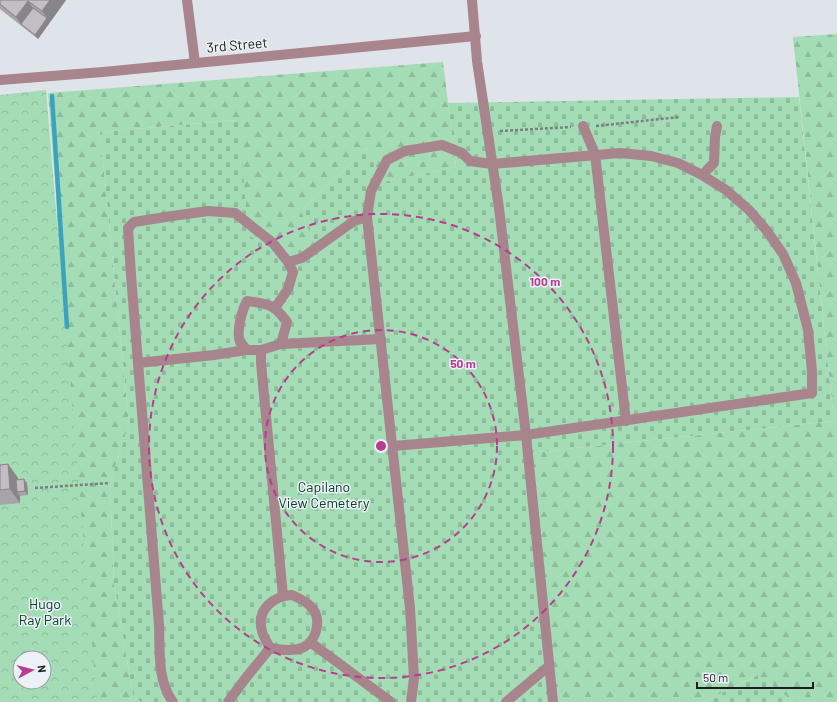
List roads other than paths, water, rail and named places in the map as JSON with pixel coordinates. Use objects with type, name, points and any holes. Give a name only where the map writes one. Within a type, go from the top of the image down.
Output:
[{"type":"street","points":[[187,0],[195,63]]},
{"type":"street","points":[[472,0],[477,61],[499,208],[526,435],[553,702]]},
{"type":"street","name":"3rd Street","points":[[0,80],[476,36]]},
{"type":"street","points":[[583,126],[595,154],[626,421]]},
{"type":"street","points":[[702,175],[714,164],[717,126]]},
{"type":"street","points":[[393,446],[526,435],[812,394],[812,371],[808,330],[796,283],[783,254],[767,230],[749,210],[726,190],[702,175],[678,163],[651,156],[620,153],[492,164],[470,161],[462,153],[442,145],[425,149],[405,151],[387,160],[371,191],[367,217],[410,608],[414,678],[411,702]]},
{"type":"street","points":[[172,702],[168,697],[160,668],[159,625],[128,228],[134,222],[208,211],[235,213],[273,243],[288,262],[293,272],[288,289],[275,308]]},
{"type":"street","points":[[288,262],[302,258],[325,243],[338,231],[349,224],[367,217]]},
{"type":"street","points":[[246,350],[240,341],[240,320],[243,308],[247,301],[266,304],[278,309],[287,322],[281,344]]},
{"type":"street","points":[[138,363],[246,350],[261,350],[281,344],[381,339]]},
{"type":"street","points":[[261,350],[283,596]]},
{"type":"street","points":[[292,595],[313,609],[317,626],[315,635],[310,642],[304,647],[296,649],[281,650],[270,648],[262,632],[260,623],[262,613],[274,599],[292,595]]},
{"type":"street","points":[[310,642],[391,702]]},
{"type":"street","points":[[228,702],[270,648]]},
{"type":"street","points":[[506,702],[549,666]]},
{"type":"waterway","points":[[52,96],[67,327]]},
{"type":"park label","name":"Capilano View Cemetery","points":[[324,496]]},
{"type":"park label","name":"Hugo Ray Park","points":[[45,612]]}]
